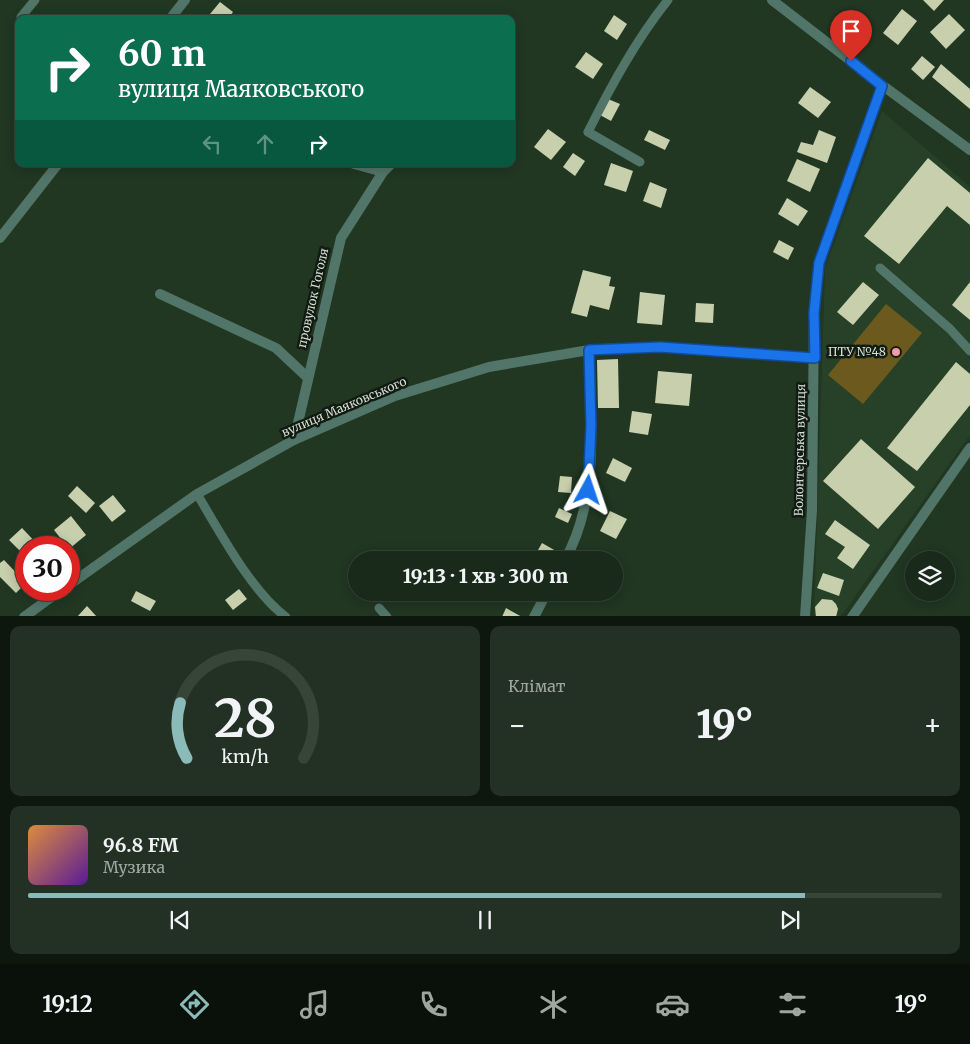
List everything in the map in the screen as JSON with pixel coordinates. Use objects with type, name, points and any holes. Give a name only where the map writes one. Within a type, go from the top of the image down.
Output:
[{"type":"street","points":[[173,15],[185,0]]},
{"type":"street","points":[[772,0],[882,86],[970,150]]},
{"type":"street","name":"Волонтерська вулиця","points":[[805,616],[812,510],[814,313],[819,263],[882,86]]},
{"type":"street","points":[[0,238],[56,167]]},
{"type":"street","points":[[365,167],[383,172]]},
{"type":"street","name":"провулок Гоголя","points":[[294,440],[340,238],[388,167]]},
{"type":"street","points":[[160,294],[276,348],[307,377]]},
{"type":"street","name":"вулиця Маяковського","points":[[80,576],[197,494],[294,440],[395,396],[489,368],[589,350],[660,347],[815,358]]},
{"type":"street","points":[[571,551],[576,541],[586,508],[591,426],[589,350]]},
{"type":"street","points":[[852,616],[970,448]]},
{"type":"street","points":[[24,616],[45,601]]},
{"type":"street","points":[[534,616],[543,601]]},
{"type":"lane","points":[[23,15],[35,0]]},
{"type":"lane","points":[[640,162],[588,132],[609,91],[649,23],[668,0]]},
{"type":"lane","points":[[880,268],[950,329],[970,351]]},
{"type":"lane","points":[[197,494],[239,563],[276,609],[286,616]]},
{"type":"lane","points":[[379,608],[387,616]]},
{"type":"shaded area","name":"ПТУ №48","points":[[882,111],[970,187],[970,435],[841,616],[814,616],[825,268]]},
{"type":"shaded area","points":[[886,304],[922,333],[863,404],[828,375]]},
{"type":"building","points":[[923,0],[944,0],[934,11]]},
{"type":"building","points":[[220,2],[233,12],[231,15],[210,14]]},
{"type":"building","points":[[902,9],[917,21],[898,45],[883,33]]},
{"type":"building","points":[[949,14],[965,30],[946,49],[930,32]]},
{"type":"building","points":[[614,15],[627,24],[617,40],[604,31]]},
{"type":"building","points":[[586,52],[603,64],[593,79],[575,67]]},
{"type":"building","points":[[922,56],[935,67],[923,80],[911,69]]},
{"type":"building","points":[[941,64],[970,89],[970,109],[932,77]]},
{"type":"building","points":[[810,87],[831,102],[818,118],[798,103]]},
{"type":"building","points":[[608,99],[620,104],[611,121],[600,115]]},
{"type":"building","points":[[548,129],[566,142],[551,160],[534,147]]},
{"type":"building","points":[[649,130],[670,140],[665,150],[644,140]]},
{"type":"building","points":[[819,130],[836,137],[827,163],[797,152],[801,142],[813,145]]},
{"type":"building","points":[[573,153],[585,161],[575,176],[563,167]]},
{"type":"building","points":[[928,158],[970,193],[970,225],[947,206],[899,264],[864,236]]},
{"type":"building","points":[[797,159],[820,169],[810,192],[787,181]]},
{"type":"building","points":[[611,163],[633,171],[626,192],[604,185]]},
{"type":"building","points":[[650,182],[667,189],[661,208],[643,201]]},
{"type":"building","points":[[787,198],[808,211],[798,226],[778,214]]},
{"type":"building","points":[[779,240],[794,248],[788,260],[773,252]]},
{"type":"building","points":[[583,270],[611,277],[609,286],[615,287],[609,310],[590,305],[587,317],[571,313]]},
{"type":"building","points":[[863,282],[879,295],[853,325],[837,312]]},
{"type":"building","points":[[970,282],[970,320],[952,305]]},
{"type":"building","points":[[640,292],[665,295],[662,325],[637,323]]},
{"type":"building","points":[[696,303],[714,304],[713,323],[695,322]]},
{"type":"building","points":[[618,359],[619,408],[598,408],[597,360]]},
{"type":"building","points":[[956,362],[970,374],[970,405],[917,471],[887,448]]},
{"type":"building","points":[[658,371],[692,374],[689,406],[655,403]]},
{"type":"building","points":[[632,411],[652,414],[648,435],[629,432]]},
{"type":"building","points":[[861,439],[915,487],[878,529],[823,481]]},
{"type":"building","points":[[613,458],[632,468],[625,482],[606,473]]},
{"type":"building","points":[[560,476],[572,477],[571,493],[558,492]]},
{"type":"building","points":[[77,486],[95,503],[86,513],[68,496]]},
{"type":"building","points":[[113,495],[126,511],[112,522],[99,506]]},
{"type":"building","points":[[559,508],[572,514],[568,523],[555,517]]},
{"type":"building","points":[[610,511],[627,519],[616,539],[600,531]]},
{"type":"building","points":[[71,516],[86,535],[80,540],[80,536],[59,536],[54,530]]},
{"type":"building","points":[[835,520],[870,545],[853,569],[837,558],[845,547],[825,534]]},
{"type":"building","points":[[22,528],[30,536],[15,536],[15,546],[9,540]]},
{"type":"building","points":[[542,543],[556,551],[537,551]]},
{"type":"building","points":[[4,560],[15,572],[15,592],[0,577],[0,563]]},
{"type":"building","points":[[823,573],[844,580],[839,596],[817,588]]},
{"type":"building","points":[[239,589],[247,599],[233,610],[225,600]]},
{"type":"building","points":[[136,591],[156,601],[150,611],[131,601]]},
{"type":"building","points":[[822,599],[832,600],[838,609],[836,616],[816,616],[815,607]]},
{"type":"building","points":[[87,606],[96,616],[78,616]]},
{"type":"building","points":[[506,608],[520,616],[502,616]]},
{"type":"place","name":"ПТУ №48","points":[[896,352]]},
{"type":"route","points":[[588,490],[591,426],[589,350],[660,347],[815,358],[814,313],[819,263],[882,86],[851,61]]}]
